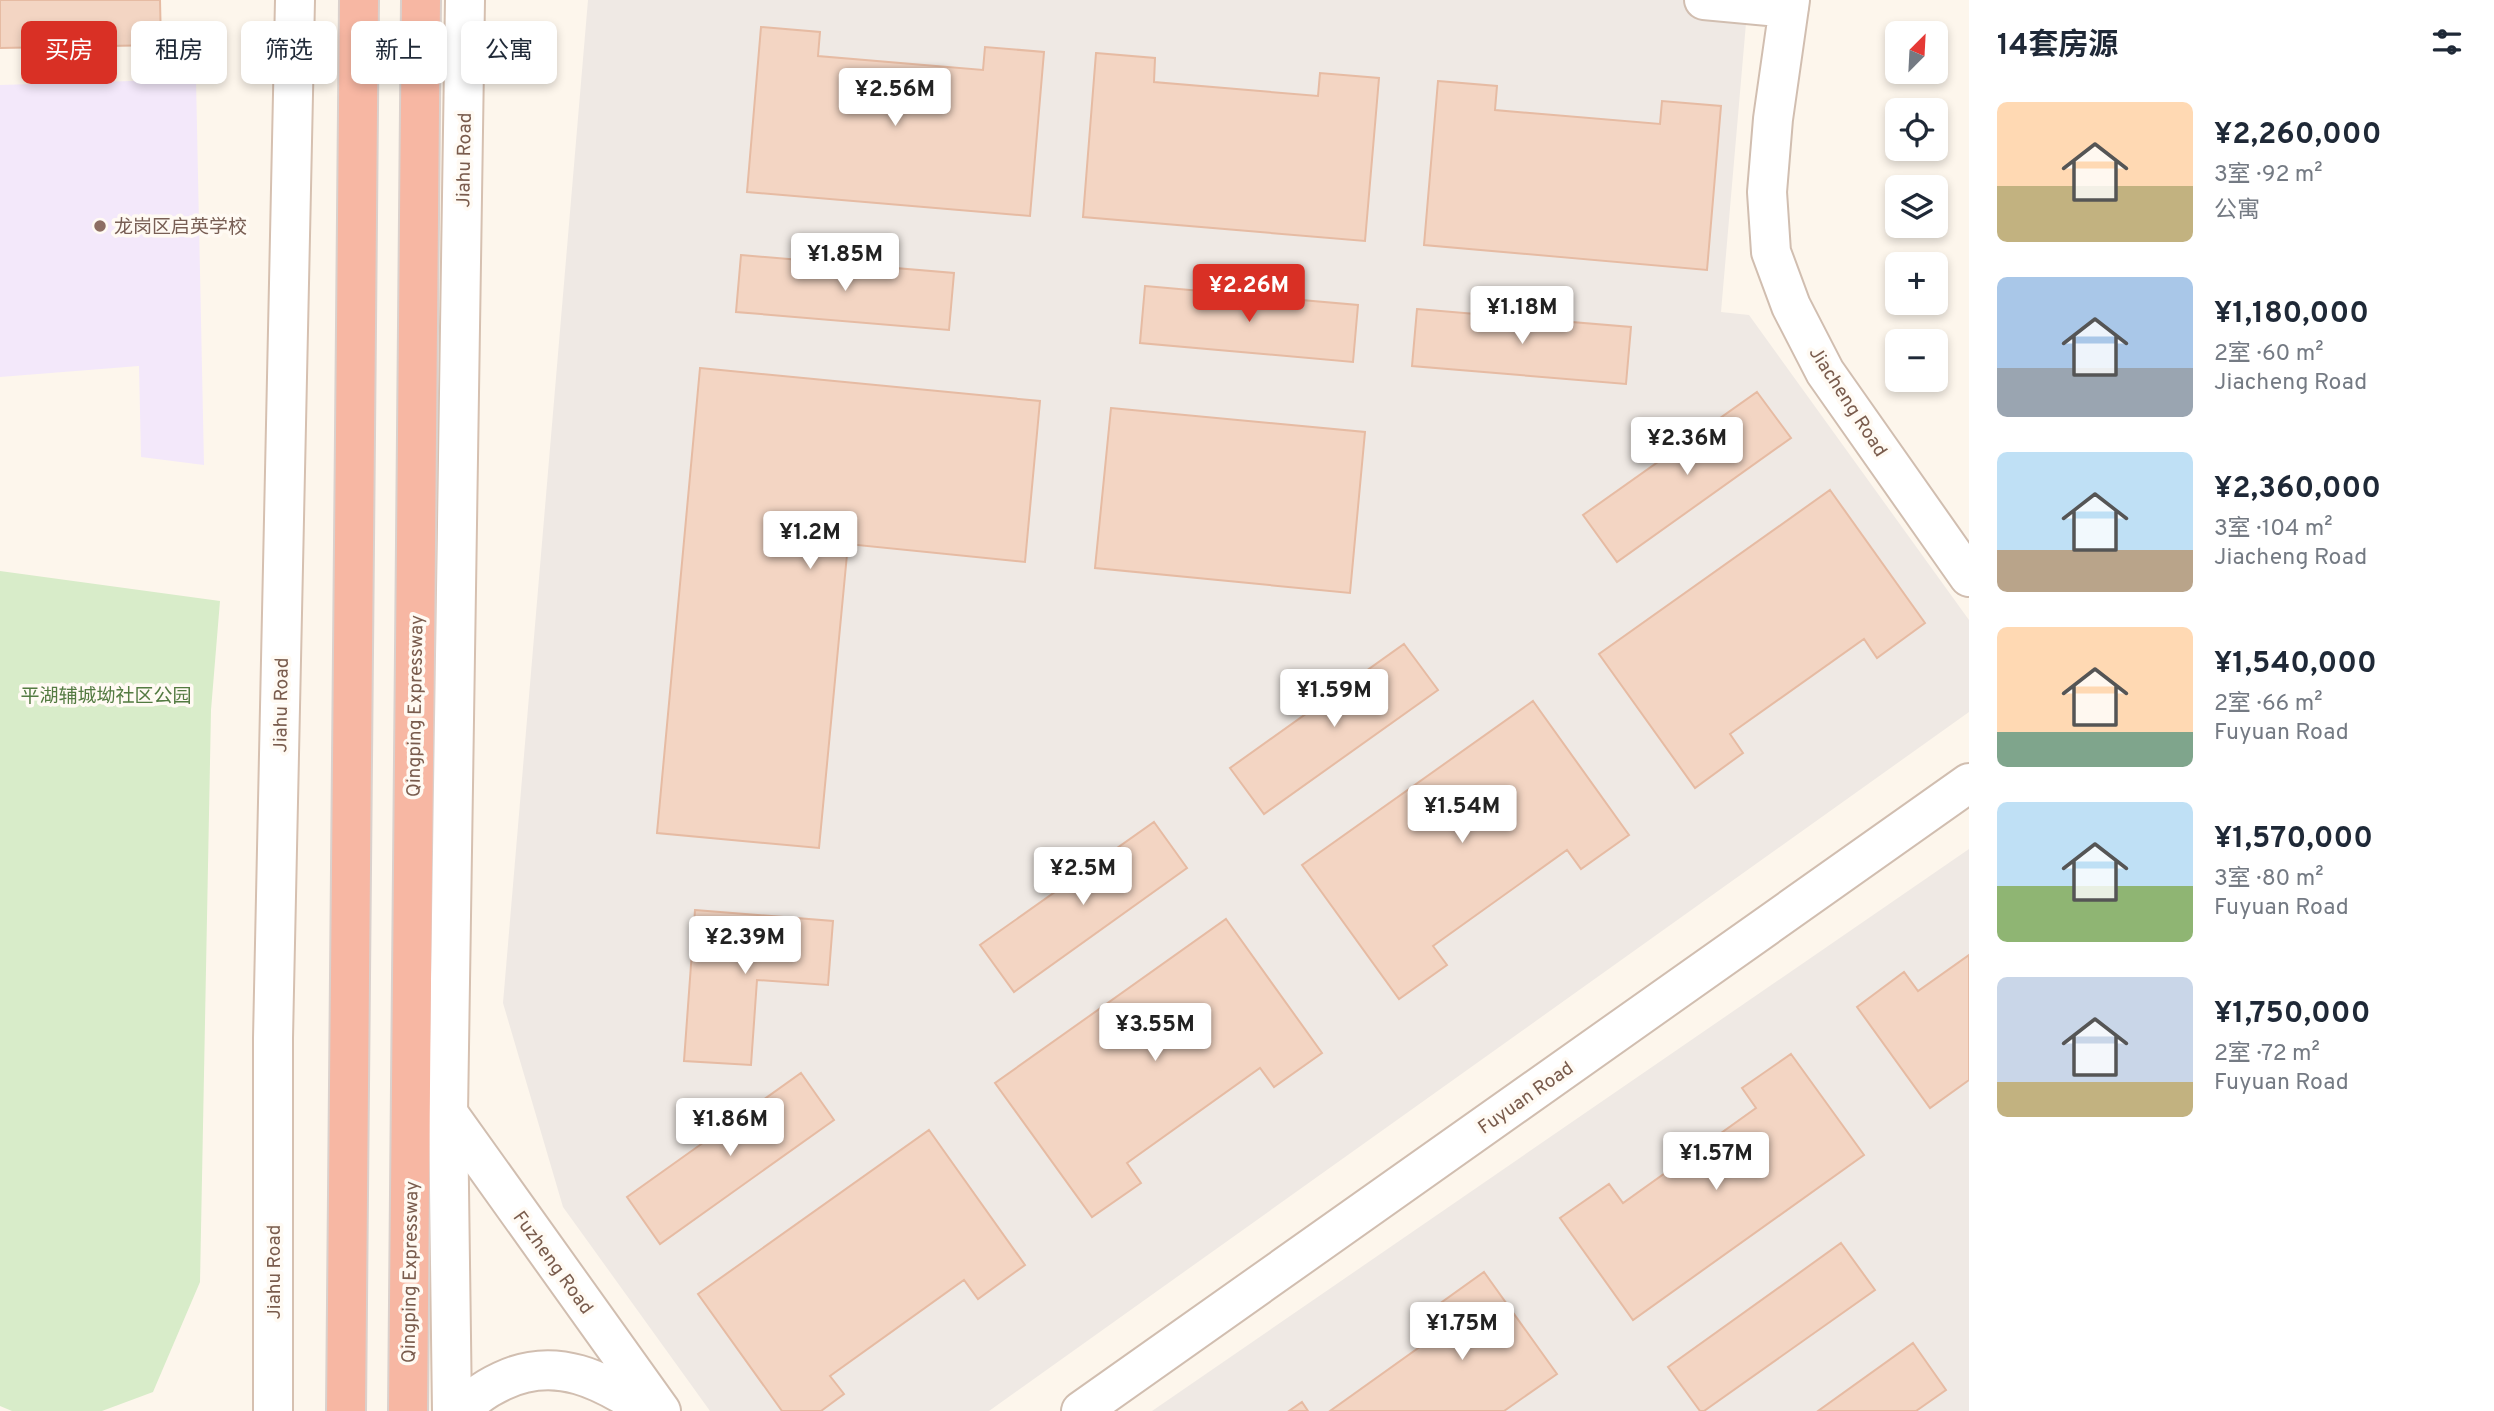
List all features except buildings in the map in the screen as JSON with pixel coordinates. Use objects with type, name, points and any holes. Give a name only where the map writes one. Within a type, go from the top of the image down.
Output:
[{"type":"highway","points":[[346,1411],[359,0]]},
{"type":"highway","name":"Qingping Expressway","points":[[408,1411],[421,0]]},
{"type":"main road","name":"Jiahu Road","points":[[271,1407],[273,1038],[295,0]]},
{"type":"main road","name":"Jiahu Road","points":[[452,1411],[447,1113],[465,0]]},
{"type":"main road","points":[[1704,0],[1790,4]]},
{"type":"main road","name":"Jiacheng Road","points":[[1790,4],[1773,119],[1767,192],[1771,252],[1791,306],[1825,372],[1969,577]]},
{"type":"main road","name":"Fuyuan Road","points":[[1081,1411],[1969,783]]},
{"type":"main road","name":"Fuzheng Road","points":[[447,1113],[661,1411]]},
{"type":"main road","points":[[463,1411],[468,1403],[490,1387],[517,1374],[543,1368],[582,1374],[623,1394],[649,1411]]},
{"type":"shaded area","points":[[588,0],[1748,0],[1721,312],[1749,315],[1969,620],[1969,712],[989,1411],[710,1411],[563,1207],[503,1003]]},
{"type":"shaded area","name":"龙岗区启英学校","points":[[117,81],[131,81],[131,84],[196,84],[204,465],[141,457],[139,366],[0,377],[0,85],[117,84]]},
{"type":"shaded area","points":[[1969,849],[1969,1411],[1152,1411]]},
{"type":"green space","name":"平湖辅城坳社区公园","points":[[0,571],[220,601],[211,710],[200,1282],[153,1392],[102,1411],[12,1411],[0,1406]]},
{"type":"place","name":"龙岗区启英学校","points":[[100,226]]}]
